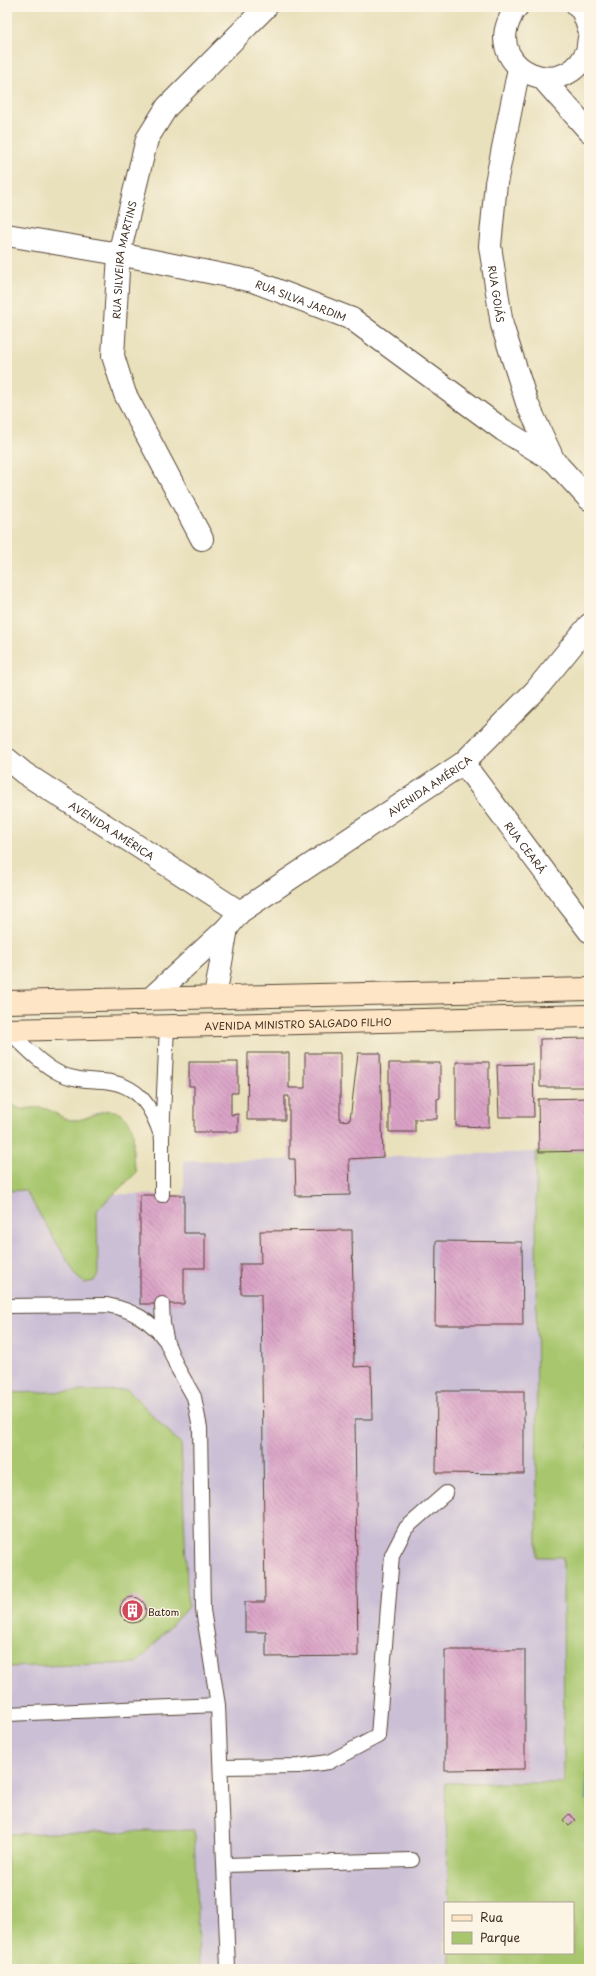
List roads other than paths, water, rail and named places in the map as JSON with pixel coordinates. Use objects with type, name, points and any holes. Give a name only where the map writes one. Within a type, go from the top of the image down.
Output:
[{"type":"main road","points":[[7,1002],[589,989]]},
{"type":"main road","points":[[215,997],[216,1025]]},
{"type":"main road","points":[[150,999],[158,1026]]},
{"type":"main road","name":"AVENIDA MINISTRO SALGADO FILHO","points":[[7,1030],[589,1016]]},
{"type":"street","name":"RUA SILVEIRA MARTINS","points":[[202,539],[124,394],[112,356],[119,254],[147,140],[167,107],[266,7]]},
{"type":"street","points":[[517,7],[513,11],[505,30],[508,50],[519,68],[530,75],[542,78],[559,77],[575,68],[588,50]]},
{"type":"street","points":[[578,7],[582,10],[589,29]]},
{"type":"street","name":"RUA GOIÁS","points":[[519,68],[496,183],[490,246],[502,325],[526,403],[554,461],[589,499]]},
{"type":"street","points":[[542,78],[589,131]]},
{"type":"street","name":"RUA SILVA JARDIM","points":[[7,235],[119,254],[253,281],[352,318],[503,430],[554,461]]},
{"type":"street","name":"AVENIDA AMÉRICA","points":[[150,999],[233,920],[463,763],[535,691],[589,625]]},
{"type":"street","name":"AVENIDA AMÉRICA","points":[[7,759],[24,773],[233,920]]},
{"type":"street","name":"RUA CEARÁ","points":[[463,763],[589,931]]},
{"type":"street","points":[[215,997],[233,920]]},
{"type":"lane","points":[[158,1026],[162,1138],[162,1195]]},
{"type":"lane","points":[[7,1030],[50,1069],[60,1074],[80,1080],[118,1084],[131,1090],[142,1098],[152,1110],[162,1138]]},
{"type":"lane","points":[[162,1304],[163,1324],[167,1343],[177,1367],[194,1397],[200,1428],[203,1610],[218,1705],[228,1969]]},
{"type":"lane","points":[[7,1306],[107,1305],[121,1308],[147,1320],[158,1330],[167,1343]]},
{"type":"lane","points":[[221,1767],[299,1766],[329,1762],[378,1736],[392,1555],[406,1528],[446,1493]]},
{"type":"lane","points":[[7,1714],[218,1705]]},
{"type":"lane","points":[[225,1865],[412,1860]]},
{"type":"water","points":[[589,1769],[589,1802],[586,1800],[586,1772]]},
{"type":"place","name":"Batom","points":[[133,1611]]}]
